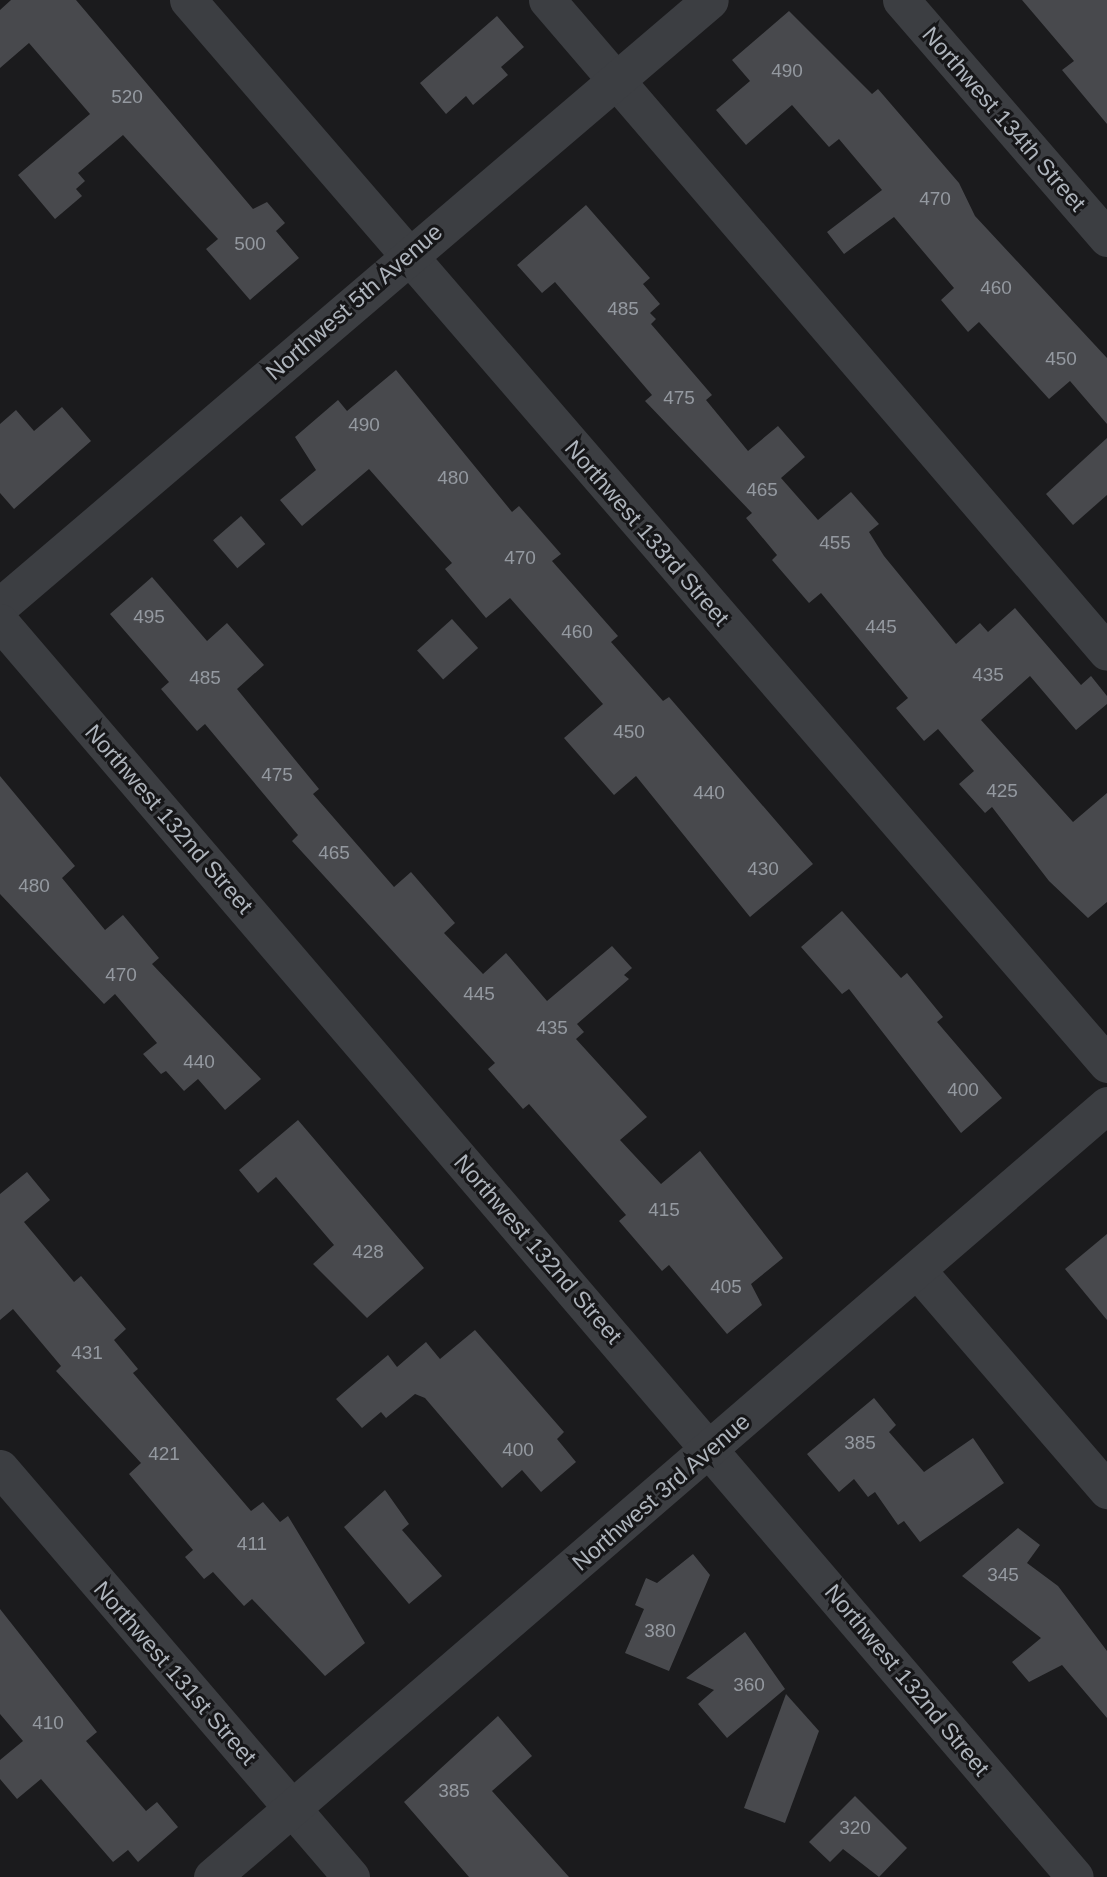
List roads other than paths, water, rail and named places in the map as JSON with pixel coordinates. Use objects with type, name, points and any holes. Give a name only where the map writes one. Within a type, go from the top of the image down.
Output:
[{"type":"street","name":"Northwest 133rd Street","points":[[188,0],[1107,1064]]},
{"type":"street","points":[[547,0],[1107,652]]},
{"type":"street","name":"Northwest 5th Avenue","points":[[0,606],[710,0]]},
{"type":"street","name":"Northwest 134th Street","points":[[901,0],[1107,238]]},
{"type":"street","name":"Northwest 132nd Street","points":[[0,622],[711,1449],[1074,1877]]},
{"type":"street","name":"Northwest 3rd Avenue","points":[[212,1877],[1107,1105]]},
{"type":"street","points":[[917,1270],[1107,1490]]},
{"type":"street","name":"Northwest 131st Street","points":[[0,1468],[351,1877]]}]
